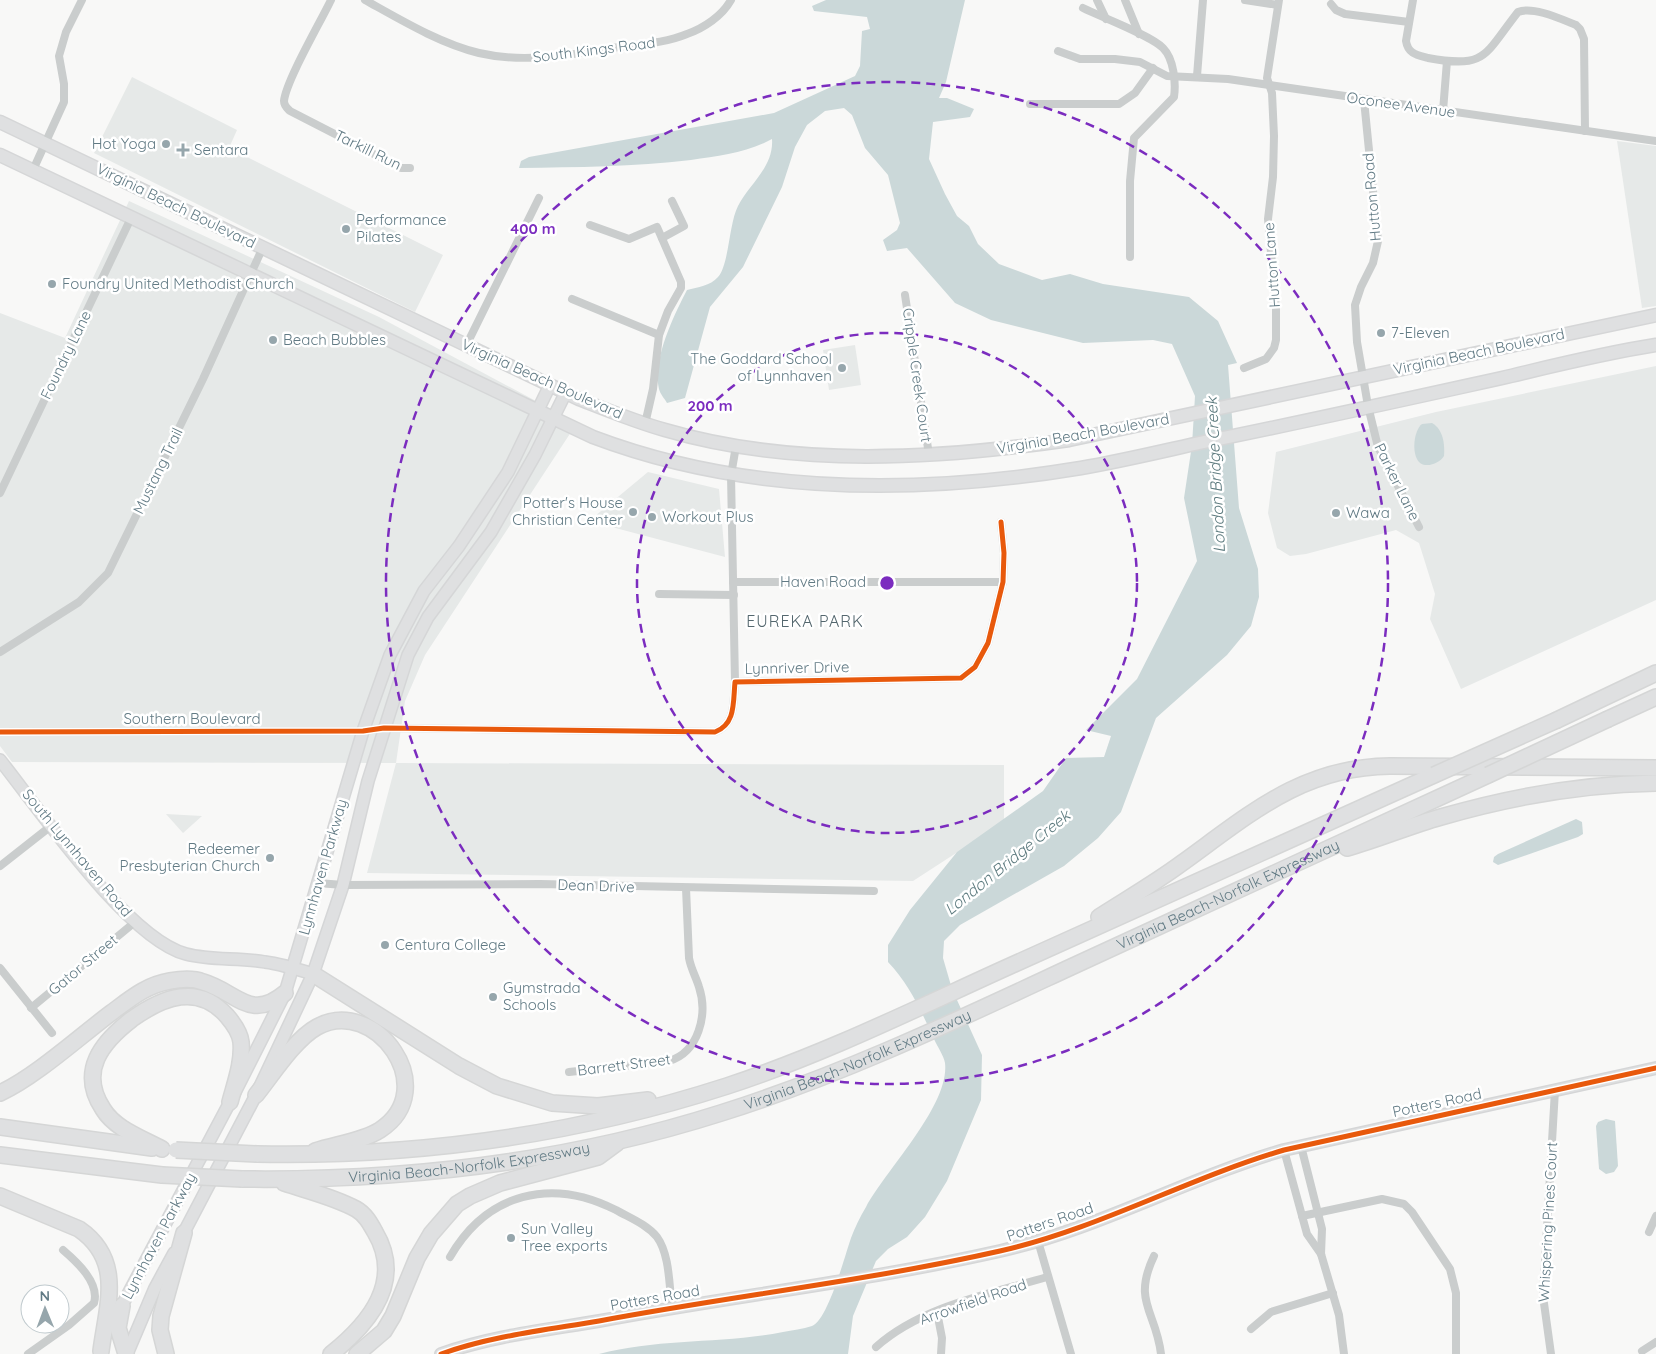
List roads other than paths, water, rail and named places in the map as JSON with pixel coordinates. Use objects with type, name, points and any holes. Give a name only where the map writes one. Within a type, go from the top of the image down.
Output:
[{"type":"highway","name":"Virginia Beach-Norfolk Expressway","points":[[0,1127],[169,1150],[303,1155],[406,1150],[510,1137],[588,1122],[702,1093],[815,1053],[909,1012],[1557,720],[1656,673]]},
{"type":"highway","name":"Virginia Beach-Norfolk Expressway","points":[[0,1155],[162,1175],[242,1179],[362,1177],[462,1169],[620,1140],[750,1103],[803,1084],[921,1036],[1656,697]]},
{"type":"highway","points":[[1042,952],[1145,889],[1282,793],[1329,774],[1374,766],[1656,768]]},
{"type":"highway","points":[[1300,862],[1439,818],[1509,800],[1560,791],[1656,783]]},
{"type":"highway","points":[[313,974],[459,1066],[497,1086],[552,1102],[598,1106],[702,1093]]},
{"type":"highway","points":[[0,1093],[23,1079],[138,993],[154,985],[186,979],[204,982],[239,1001],[260,1007],[273,1003],[285,993]]},
{"type":"highway","points":[[169,1150],[119,1126],[109,1118],[97,1098],[93,1081],[96,1061],[107,1041],[149,1007],[168,999],[196,997],[209,1000],[220,1008],[233,1022],[241,1040],[241,1054],[230,1102]]},
{"type":"highway","points":[[256,1095],[304,1036],[325,1024],[345,1021],[362,1025],[374,1031],[392,1047],[403,1067],[406,1089],[400,1106],[389,1122],[380,1130],[366,1136],[303,1155]]},
{"type":"highway","points":[[358,1354],[384,1331],[393,1316],[417,1258],[431,1234],[457,1204],[500,1183],[598,1157],[620,1140]]},
{"type":"highway","points":[[271,1179],[357,1209],[369,1221],[384,1249],[387,1272],[383,1291],[365,1320],[331,1354]]},
{"type":"highway","points":[[0,1196],[79,1229],[88,1235],[102,1252],[109,1272],[110,1284],[101,1353]]},
{"type":"highway","points":[[166,1354],[160,1330],[161,1316],[184,1233]]},
{"type":"highway","points":[[122,1306],[118,1328],[126,1354]]},
{"type":"main road","name":"Virginia Beach Boulevard","points":[[0,122],[550,385],[645,424],[736,446],[830,455],[928,455],[1022,447],[1178,418],[1656,315]]},
{"type":"main road","name":"Virginia Beach Boulevard","points":[[0,155],[553,420],[646,456],[731,475],[848,486],[943,484],[1063,470],[1245,434],[1656,345]]},
{"type":"main road","name":"Lynnhaven Parkway","points":[[101,1353],[122,1306],[230,1102],[285,993],[363,731],[390,655],[424,592],[463,539],[508,472],[550,385]]},
{"type":"main road","name":"Lynnhaven Parkway","points":[[126,1354],[155,1288],[256,1095],[313,974],[342,886],[368,782],[384,728],[416,640],[450,586],[491,532],[553,420],[566,392]]},
{"type":"main road","name":"South Lynnhaven Road","points":[[0,760],[51,826],[135,922],[163,944],[186,954],[264,961],[313,974]]},
{"type":"main road","name":"Potters Road","points":[[440,1354],[467,1345],[672,1307],[897,1272],[1001,1251],[1038,1241],[1250,1160],[1284,1150],[1656,1068]]},
{"type":"street","points":[[33,170],[57,121],[65,94],[60,56],[62,45],[82,0]]},
{"type":"street","name":"Tarkill Run","points":[[331,0],[284,100],[288,109],[401,168],[410,168]]},
{"type":"street","name":"South Kings Road","points":[[365,0],[416,27],[462,48],[488,54],[524,58],[555,57],[675,38],[706,25],[720,14],[731,0]]},
{"type":"street","points":[[1098,0],[1106,19]]},
{"type":"street","points":[[1125,0],[1138,34]]},
{"type":"street","points":[[1196,76],[1203,0]]},
{"type":"street","points":[[1245,0],[1278,3]]},
{"type":"street","points":[[1413,0],[1406,41],[1409,50],[1416,55],[1447,61],[1464,63],[1480,58],[1518,12],[1532,11],[1576,25],[1584,39],[1586,131]]},
{"type":"street","name":"Hutton Lane","points":[[1244,368],[1266,359],[1274,348],[1276,340],[1274,288],[1268,241],[1274,144],[1272,93],[1267,78],[1278,3]]},
{"type":"street","points":[[1331,4],[1336,10],[1345,14],[1409,22]]},
{"type":"street","points":[[1082,8],[1164,48],[1168,54],[1174,77],[1174,97],[1134,138],[1130,181],[1130,257]]},
{"type":"street","points":[[1058,51],[1080,59],[1128,60],[1174,77]]},
{"type":"street","points":[[1443,111],[1447,61]]},
{"type":"street","points":[[1030,104],[1119,104],[1135,93],[1153,68]]},
{"type":"street","name":"Oconee Avenue","points":[[1174,77],[1196,76],[1269,85],[1656,141]]},
{"type":"street","name":"Hutton Road","points":[[1363,377],[1354,316],[1355,305],[1361,287],[1373,263],[1378,241],[1364,100]]},
{"type":"street","points":[[466,346],[539,198]]},
{"type":"street","points":[[662,238],[684,226],[672,201]]},
{"type":"street","name":"Foundry Lane","points":[[0,492],[132,218]]},
{"type":"street","points":[[590,225],[629,239],[657,227],[681,282],[681,288],[668,312],[659,335],[653,389],[645,424]]},
{"type":"street","name":"Mustang Trail","points":[[0,652],[79,602],[108,573],[263,247]]},
{"type":"street","name":"Cripple Creek Court","points":[[905,295],[928,455]]},
{"type":"street","points":[[572,299],[659,335]]},
{"type":"street","name":"Parker Lane","points":[[1363,377],[1378,447],[1419,527]]},
{"type":"street","points":[[734,682],[731,475],[736,446]]},
{"type":"street","name":"Lynnriver Drive","points":[[384,728],[714,732],[724,728],[732,718],[734,682],[961,678],[975,667],[988,643],[1003,582],[1004,553],[1001,522]]},
{"type":"street","name":"Haven Road","points":[[734,582],[1003,582]]},
{"type":"street","points":[[659,594],[734,595]]},
{"type":"street","name":"Southern Boulevard","points":[[0,732],[363,731],[384,728]]},
{"type":"street","points":[[0,866],[51,826]]},
{"type":"street","name":"Dean Drive","points":[[318,883],[342,886],[540,884],[874,891]]},
{"type":"street","name":"Barrett Street","points":[[569,1072],[669,1061],[678,1058],[690,1049],[701,1025],[703,1006],[699,985],[690,968],[686,888]]},
{"type":"street","name":"Gator Street","points":[[31,1008],[135,922]]},
{"type":"street","points":[[0,968],[52,1033]]},
{"type":"street","name":"Whispering Pines Court","points":[[1551,1354],[1543,1296],[1554,1090]]},
{"type":"street","points":[[1301,1146],[1322,1230],[1321,1254]]},
{"type":"street","points":[[1284,1150],[1307,1234],[1321,1254],[1340,1315],[1344,1354]]},
{"type":"street","points":[[450,1257],[469,1230],[495,1209],[525,1196],[543,1193],[568,1193],[611,1208],[643,1224],[658,1238],[665,1258],[672,1307]]},
{"type":"street","points":[[1302,1216],[1382,1199],[1404,1204],[1412,1212],[1450,1269],[1456,1293],[1456,1354]]},
{"type":"street","points":[[1649,1232],[1656,1216]]},
{"type":"street","points":[[1038,1241],[1071,1354]]},
{"type":"street","points":[[28,1354],[90,1308],[96,1297],[95,1291],[72,1258],[63,1250]]},
{"type":"street","points":[[1154,1256],[1145,1274],[1143,1291],[1160,1354]]},
{"type":"street","name":"Arrowfield Road","points":[[876,1347],[900,1329],[937,1312],[1048,1277]]},
{"type":"street","points":[[1251,1329],[1271,1312],[1333,1293]]},
{"type":"street","points":[[937,1312],[942,1338],[941,1354]]},
{"type":"street","points":[[1642,1351],[1656,1342]]},
{"type":"water","name":"London Bridge Creek","points":[[826,0],[965,0],[946,82],[939,98],[947,98],[974,109],[970,117],[933,122],[929,159],[957,216],[969,226],[978,244],[999,264],[1042,280],[1070,274],[1103,284],[1189,297],[1218,321],[1237,363],[1228,365],[1239,508],[1258,569],[1259,597],[1251,626],[1227,655],[1156,718],[1121,812],[1098,838],[1064,866],[960,925],[944,941],[943,958],[952,989],[982,1055],[981,1100],[947,1181],[925,1217],[907,1237],[888,1249],[876,1261],[853,1316],[848,1354],[599,1354],[668,1343],[760,1336],[809,1327],[818,1321],[830,1300],[851,1238],[860,1218],[875,1192],[915,1137],[938,1098],[944,1080],[945,1063],[943,1057],[903,980],[888,962],[888,945],[910,910],[957,852],[1043,791],[1066,758],[1104,757],[1111,736],[1086,730],[1137,679],[1197,561],[1184,498],[1192,445],[1195,396],[1172,344],[1153,340],[1083,343],[991,320],[955,303],[907,248],[887,251],[883,240],[897,230],[900,223],[888,175],[865,148],[852,115],[844,108],[825,111],[807,125],[795,147],[782,187],[743,267],[710,307],[685,398],[667,403],[660,391],[659,365],[661,352],[676,312],[687,290],[704,286],[718,277],[722,271],[735,213],[765,167],[772,149],[772,139],[753,148],[733,153],[701,159],[648,164],[519,168],[521,161],[529,157],[774,113],[855,76],[860,66],[862,31],[870,29],[867,17],[814,11],[812,6]]},
{"type":"water","points":[[1432,423],[1441,433],[1444,456],[1436,463],[1425,465],[1419,462],[1415,453],[1415,436],[1422,424]]},
{"type":"water","points":[[1576,819],[1582,822],[1583,834],[1578,837],[1498,865],[1493,862],[1494,857],[1498,854]]},
{"type":"water","points":[[1606,1119],[1615,1121],[1618,1166],[1614,1172],[1606,1174],[1599,1169],[1596,1126],[1598,1122]]},
{"type":"place","name":"Hot Yoga","points":[[166,144]]},
{"type":"place","name":"Sentara","points":[[183,150]]},
{"type":"place","name":"Performance Pilates","points":[[346,229]]},
{"type":"place","name":"Foundry United Methodist Church","points":[[52,284]]},
{"type":"place","name":"7-Eleven","points":[[1381,333]]},
{"type":"place","name":"Beach Bubbles","points":[[273,340]]},
{"type":"place","name":"The Goddard School of Lynnhaven","points":[[842,368]]},
{"type":"place","name":"Potter's House Christian Center","points":[[633,512]]},
{"type":"place","name":"Wawa","points":[[1336,513]]},
{"type":"place","name":"Workout Plus","points":[[652,517]]},
{"type":"place","name":"Redeemer Presbyterian Church","points":[[270,858]]},
{"type":"place","name":"Centura College","points":[[385,945]]},
{"type":"place","name":"Gymstrada Schools","points":[[493,997]]},
{"type":"place","name":"Sun Valley Tree exports","points":[[511,1238]]},
{"type":"district","name":"EUREKA PARK","points":[[805,621]]}]
